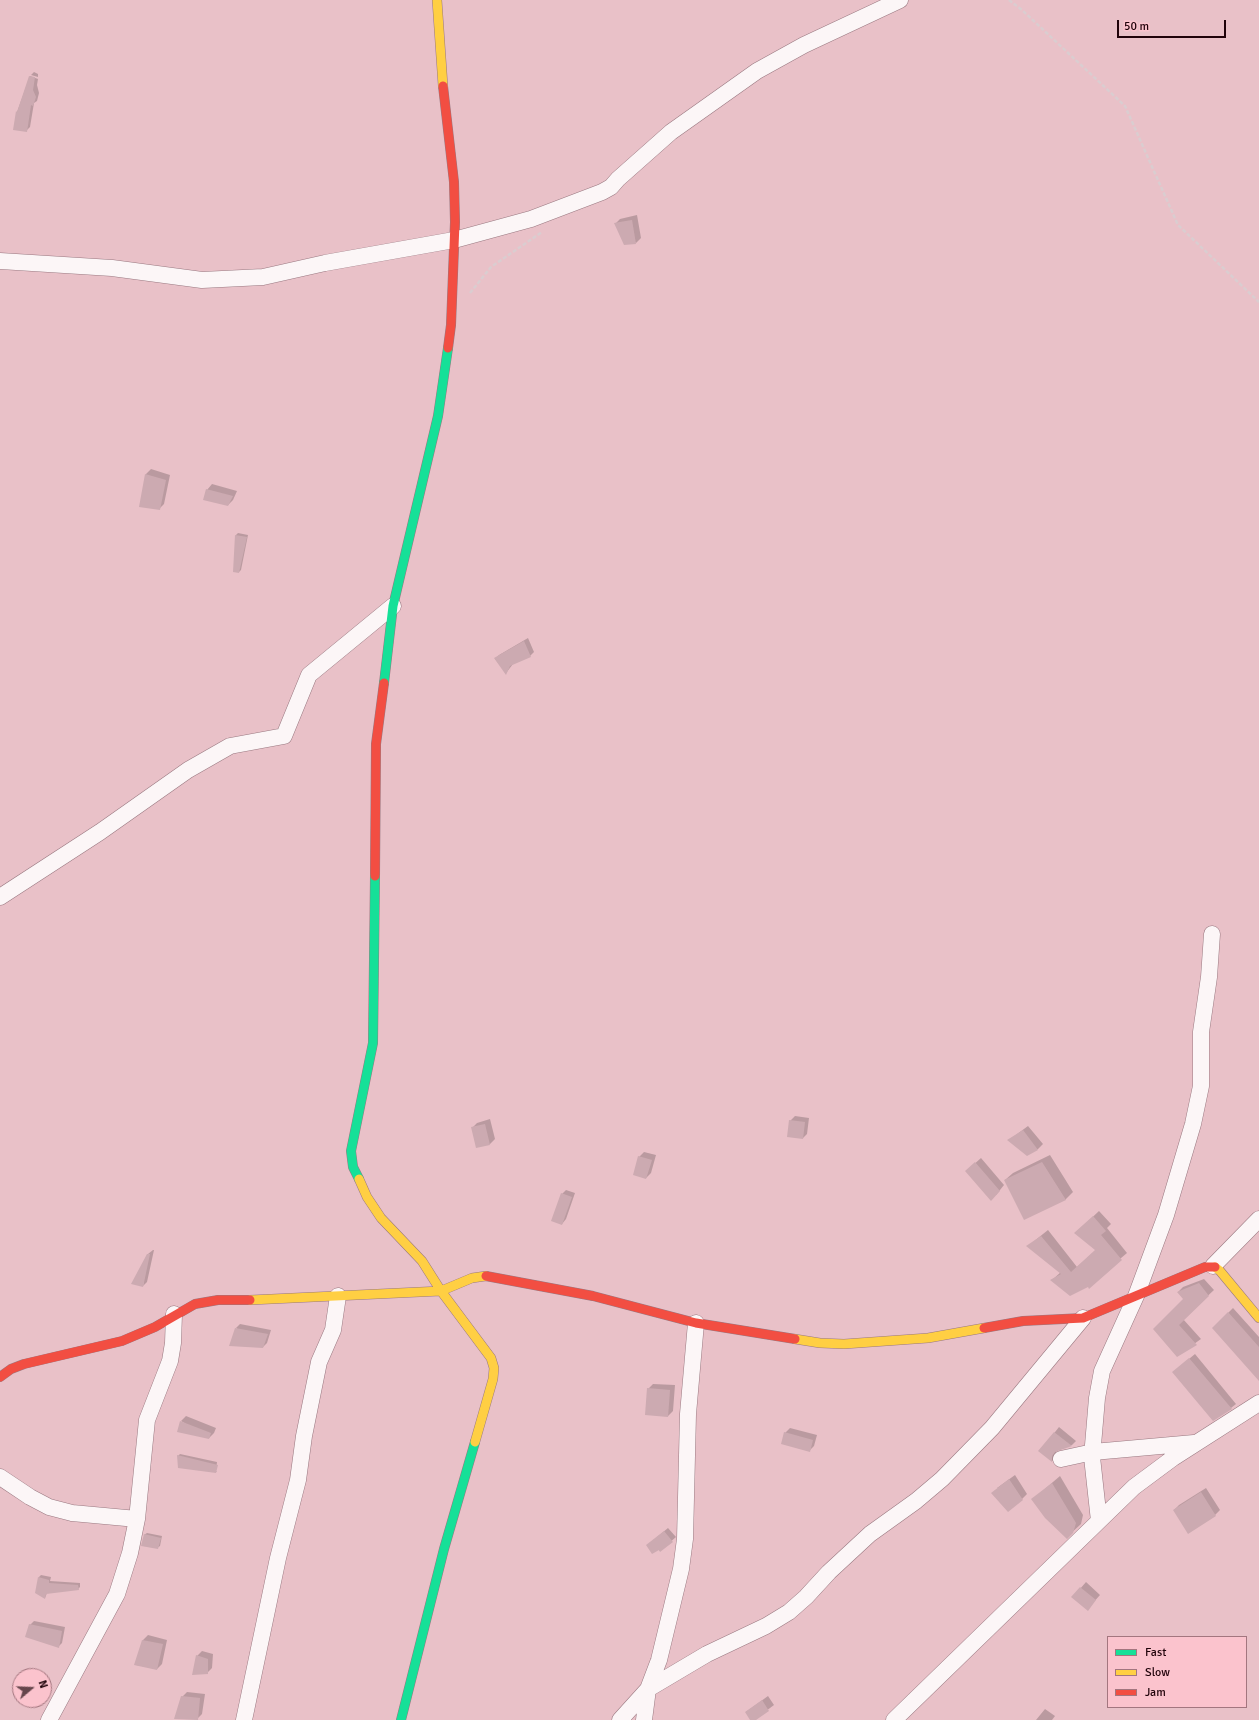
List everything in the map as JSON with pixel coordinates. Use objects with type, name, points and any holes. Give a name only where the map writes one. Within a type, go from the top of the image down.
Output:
[{"type":"street","points":[[400,1720],[444,1549],[493,1379],[494,1368],[491,1358],[440,1291],[422,1261],[381,1218],[367,1197],[353,1168],[351,1151],[373,1043],[376,744],[393,606],[438,416],[451,325],[454,240],[454,182],[444,93],[437,0]]},
{"type":"street","points":[[0,261],[112,268],[202,280],[263,277],[325,263],[454,240],[531,219],[602,192],[611,187],[671,132],[756,71],[804,45],[900,0]]},
{"type":"street","points":[[0,897],[100,832],[188,770],[230,746],[284,736],[309,675],[393,606]]},
{"type":"street","points":[[1099,1521],[1093,1452],[1097,1398],[1102,1371],[1136,1296],[1166,1215],[1193,1124],[1201,1086],[1201,1032],[1209,977],[1212,934]]},
{"type":"street","points":[[0,1377],[11,1369],[24,1364],[122,1341],[155,1327],[174,1314],[195,1304],[218,1300],[440,1291],[472,1278],[487,1276],[593,1296],[696,1323],[820,1343],[844,1344],[928,1338],[1024,1321],[1083,1318],[1205,1267],[1213,1266],[1259,1219]]},
{"type":"street","points":[[1213,1266],[1220,1271],[1259,1318]]},
{"type":"street","points":[[244,1720],[278,1558],[298,1480],[304,1436],[319,1362],[333,1330],[338,1296]]},
{"type":"street","points":[[48,1720],[117,1594],[130,1553],[137,1519],[147,1420],[170,1361],[174,1343],[174,1314]]},
{"type":"street","points":[[620,1720],[648,1689],[707,1654],[766,1626],[789,1612],[870,1534],[916,1501],[942,1479],[992,1428],[1083,1318]]},
{"type":"street","points":[[644,1720],[648,1689],[659,1660],[681,1569],[684,1539],[688,1414],[696,1323]]},
{"type":"street","points":[[894,1720],[1134,1487],[1197,1443],[1259,1403]]},
{"type":"street","points":[[1061,1459],[1093,1452],[1197,1443]]},
{"type":"street","points":[[0,1477],[30,1497],[49,1507],[72,1513],[137,1519]]},
{"type":"path","points":[[1009,0],[1022,10],[1125,106],[1178,225],[1259,302]]},
{"type":"path","points":[[466,298],[491,267],[548,228]]},
{"type":"building","points":[[29,76],[35,77],[33,90],[36,97],[33,106],[31,105],[27,132],[13,130],[16,111],[17,112]]},
{"type":"building","points":[[632,220],[636,244],[624,245],[614,223]]},
{"type":"building","points":[[145,474],[166,480],[160,510],[139,507]]},
{"type":"building","points":[[206,489],[233,496],[228,506],[203,500]]},
{"type":"building","points":[[235,535],[247,537],[239,573],[233,572]]},
{"type":"building","points":[[524,641],[531,657],[510,666],[506,675],[494,658]]},
{"type":"building","points":[[789,1120],[805,1122],[803,1139],[787,1137]]},
{"type":"building","points":[[485,1124],[490,1145],[476,1148],[471,1127]]},
{"type":"building","points":[[1023,1130],[1038,1150],[1027,1156],[1007,1140]]},
{"type":"building","points":[[638,1156],[652,1160],[646,1179],[633,1175]]},
{"type":"building","points":[[975,1162],[1000,1191],[991,1201],[965,1171]]},
{"type":"building","points":[[1042,1162],[1066,1200],[1024,1220],[1004,1180]]},
{"type":"building","points":[[561,1193],[572,1197],[562,1225],[551,1221]]},
{"type":"building","points":[[1093,1216],[1106,1231],[1101,1235],[1122,1260],[1089,1289],[1088,1287],[1070,1296],[1050,1280],[1061,1274],[1026,1246],[1041,1236],[1071,1272],[1095,1250],[1074,1233]]},
{"type":"building","points":[[147,1254],[150,1254],[143,1287],[131,1284]]},
{"type":"building","points":[[1199,1283],[1209,1296],[1179,1325],[1197,1345],[1177,1357],[1153,1329],[1183,1299],[1177,1292]]},
{"type":"building","points":[[1228,1312],[1259,1347],[1259,1381],[1212,1328]]},
{"type":"building","points":[[235,1328],[268,1334],[263,1348],[229,1346]]},
{"type":"building","points":[[1189,1358],[1232,1409],[1213,1421],[1172,1372]]},
{"type":"building","points":[[647,1388],[670,1390],[668,1417],[645,1415]]},
{"type":"building","points":[[180,1421],[211,1433],[209,1439],[177,1432]]},
{"type":"building","points":[[784,1432],[813,1440],[810,1452],[781,1444]]},
{"type":"building","points":[[1054,1432],[1072,1446],[1055,1452],[1052,1456],[1052,1462],[1038,1451]]},
{"type":"building","points":[[177,1455],[218,1465],[216,1473],[178,1468]]},
{"type":"building","points":[[1009,1479],[1023,1500],[1008,1512],[991,1493]]},
{"type":"building","points":[[1052,1483],[1076,1523],[1073,1533],[1067,1539],[1045,1518],[1031,1499]]},
{"type":"building","points":[[1201,1492],[1216,1516],[1188,1534],[1173,1510]]},
{"type":"building","points":[[664,1531],[673,1542],[660,1552],[659,1550],[652,1554],[646,1545]]},
{"type":"building","points":[[144,1534],[161,1538],[158,1549],[141,1546]]},
{"type":"building","points":[[38,1577],[49,1580],[49,1583],[78,1585],[79,1590],[46,1594],[45,1599],[35,1593]]},
{"type":"building","points":[[1080,1587],[1096,1600],[1088,1611],[1071,1597]]},
{"type":"building","points":[[29,1624],[62,1631],[59,1648],[25,1637]]},
{"type":"building","points":[[142,1640],[163,1644],[157,1670],[134,1665]]},
{"type":"building","points":[[196,1655],[208,1659],[208,1674],[192,1675]]},
{"type":"building","points":[[181,1696],[200,1698],[198,1720],[174,1719]]},
{"type":"building","points":[[762,1700],[769,1711],[756,1720],[750,1720],[745,1712]]},
{"type":"traffic: fast","points":[[384,683],[393,606],[438,416],[448,348]]},
{"type":"traffic: fast","points":[[359,1179],[353,1167],[351,1151],[373,1043],[375,876]]},
{"type":"traffic: fast","points":[[401,1720],[444,1549],[475,1442]]},
{"type":"traffic: slow","points":[[437,0],[443,86]]},
{"type":"traffic: slow","points":[[359,1179],[367,1197],[381,1218],[422,1261],[441,1291],[491,1358],[494,1368],[493,1379],[475,1442]]},
{"type":"traffic: slow","points":[[1215,1267],[1259,1318]]},
{"type":"traffic: slow","points":[[250,1300],[441,1291],[472,1278],[486,1276]]},
{"type":"traffic: slow","points":[[795,1339],[820,1343],[844,1344],[928,1338],[984,1328]]},
{"type":"traffic: jam","points":[[443,86],[454,182],[455,222],[451,325],[448,348]]},
{"type":"traffic: jam","points":[[375,876],[376,744],[384,683]]},
{"type":"traffic: jam","points":[[984,1328],[1023,1321],[1083,1318],[1205,1267],[1215,1267]]},
{"type":"traffic: jam","points":[[486,1276],[593,1296],[696,1323],[795,1339]]},
{"type":"traffic: jam","points":[[0,1377],[11,1369],[24,1364],[122,1341],[155,1327],[195,1304],[218,1300],[250,1300]]}]
